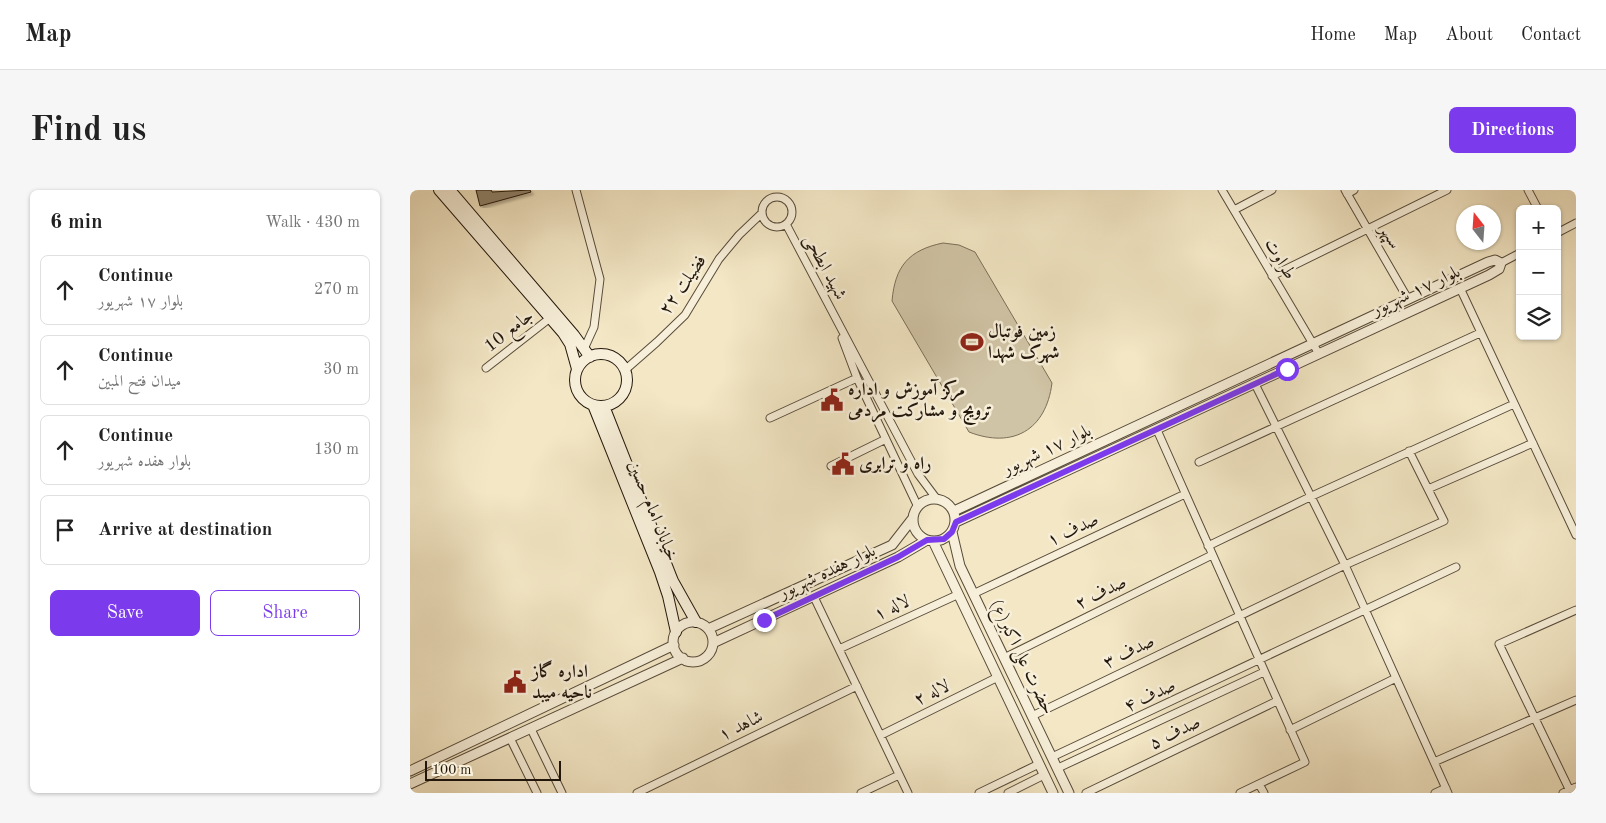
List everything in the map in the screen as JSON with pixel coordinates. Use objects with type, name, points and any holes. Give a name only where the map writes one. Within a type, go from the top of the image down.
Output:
[{"type":"main road","points":[[439,190],[550,318],[570,344],[577,369]]},
{"type":"main road","points":[[450,190],[587,353],[610,356],[619,361],[625,370],[627,382],[624,393],[615,402],[598,406],[584,400],[577,391],[575,380],[577,369],[587,353]]},
{"type":"main road","name":"خیابان امام حسین","points":[[598,406],[673,581],[696,622]]},
{"type":"main road","name":"خیابان امام حسین","points":[[598,406],[660,572],[668,596],[676,632]]},
{"type":"street","points":[[576,190],[600,279],[594,327],[587,353]]},
{"type":"street","points":[[783,198],[787,190]]},
{"type":"street","name":"طراوت","points":[[1222,190],[1319,354]]},
{"type":"street","points":[[1234,210],[1272,190]]},
{"type":"street","points":[[1272,276],[1447,190]]},
{"type":"street","points":[[1528,190],[1536,205]]},
{"type":"street","name":"سپهر","points":[[1349,191],[1367,228],[1408,299]]},
{"type":"street","points":[[775,197],[783,198],[789,203],[792,211],[791,218],[786,224],[778,227],[770,226],[764,221],[763,206],[768,200],[775,197]]},
{"type":"street","name":"فضیلت ۲۲","points":[[625,370],[658,342],[685,314],[720,259],[739,235],[762,213]]},
{"type":"street","name":"شهید ابطحی","points":[[786,224],[918,474],[936,498]]},
{"type":"street","points":[[1561,231],[1576,224]]},
{"type":"street","points":[[1501,262],[1516,255]]},
{"type":"street","name":"بلوار ۱۷ شهریور","points":[[954,511],[1488,262],[1495,260],[1501,262],[1500,269],[956,522]]},
{"type":"street","points":[[1460,288],[1576,536]]},
{"type":"street","name":"جامع 10","points":[[486,368],[550,318]]},
{"type":"street","name":"شهید ابطحی","points":[[838,323],[857,378],[918,507]]},
{"type":"street","points":[[1199,462],[1480,333]]},
{"type":"street","points":[[770,418],[857,378]]},
{"type":"street","points":[[1256,384],[1345,565],[1447,791],[1435,793]]},
{"type":"street","points":[[1208,546],[1312,496],[1514,404]]},
{"type":"street","points":[[1157,430],[1304,762],[1240,793]]},
{"type":"street","points":[[830,466],[886,439]]},
{"type":"street","points":[[1409,451],[1428,489],[1533,444]]},
{"type":"street","name":"صدف ۳","points":[[1032,716],[1345,565],[1444,522],[1428,489]]},
{"type":"street","name":"صدف ۱","points":[[974,594],[1185,494]]},
{"type":"street","points":[[936,498],[947,502],[954,511],[956,522],[952,532],[944,539],[930,541],[919,535],[914,527],[913,518],[918,507],[925,500],[936,498]]},
{"type":"street","name":"بلوار هفده شهریور","points":[[708,629],[892,545],[913,518]]},
{"type":"street","name":"حضرت علی اکبر(ع)","points":[[952,532],[960,566],[1069,793]]},
{"type":"street","name":"حضرت علی اکبر(ع)","points":[[930,541],[1053,793]]},
{"type":"street","name":"بلوار هفده شهریور","points":[[713,643],[930,541]]},
{"type":"street","name":"صدف ۲","points":[[1004,658],[1212,555]]},
{"type":"street","name":"صدف ۴","points":[[1052,757],[1260,661],[1364,608],[1456,567]]},
{"type":"street","name":"لاله ۱","points":[[839,649],[957,594]]},
{"type":"street","points":[[814,597],[908,793]]},
{"type":"street","points":[[967,617],[981,610]]},
{"type":"street","points":[[1570,791],[1499,644],[1576,610]]},
{"type":"street","points":[[696,622],[708,629],[713,643],[708,654],[702,659],[694,661],[683,658],[676,652],[674,645],[676,632],[686,623],[696,622]]},
{"type":"street","points":[[674,645],[410,771],[413,782],[683,658]]},
{"type":"street","name":"صدف ۴","points":[[1058,768],[1264,672]]},
{"type":"street","name":"لاله ۲","points":[[880,735],[996,678]]},
{"type":"street","points":[[1290,730],[1396,678]]},
{"type":"street","name":"شاهد ۱","points":[[637,793],[857,686]]},
{"type":"street","points":[[1434,762],[1576,700]]},
{"type":"street","name":"صدف ۵","points":[[1086,793],[1277,701]]},
{"type":"street","points":[[531,728],[562,793]]},
{"type":"street","points":[[510,738],[537,793]]},
{"type":"street","points":[[979,793],[1052,757]]},
{"type":"street","points":[[1008,793],[1058,768]]},
{"type":"street","points":[[861,793],[899,775]]},
{"type":"street","points":[[1259,784],[1264,793]]},
{"type":"shaded area","name":"زمین فوتبال شهرک شهدا","points":[[943,243],[959,245],[975,252],[1052,383],[1049,399],[1043,413],[1035,424],[1025,432],[1000,438],[985,437],[969,432],[892,301],[896,278],[906,262],[921,250]]},
{"type":"building","points":[[476,190],[491,190],[492,192],[530,190],[531,192],[480,206]]},
{"type":"place","name":"زمین فوتبال شهرک شهدا","points":[[972,342]]},
{"type":"place","name":"مرکز آموزش و اداره ترویج و مشارکت مردمی","points":[[832,400]]},
{"type":"place","name":"راه و ترابری","points":[[843,464]]},
{"type":"place","name":"اداره گاز ناحیه میبد","points":[[515,682]]},
{"type":"route","points":[[764,620],[898,557],[927,540],[944,539],[952,532],[956,522],[1287,369]]}]
